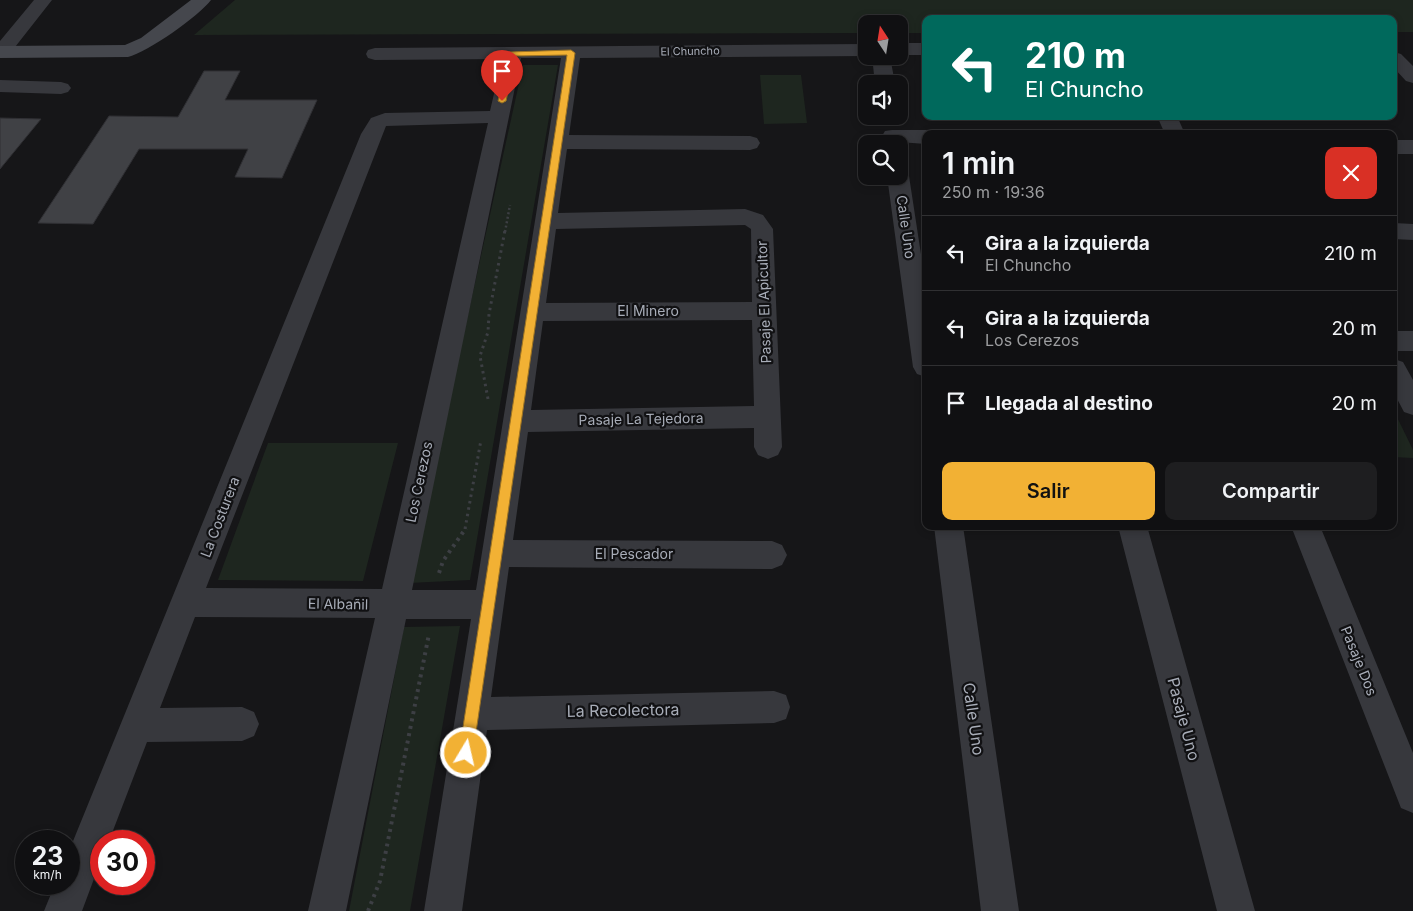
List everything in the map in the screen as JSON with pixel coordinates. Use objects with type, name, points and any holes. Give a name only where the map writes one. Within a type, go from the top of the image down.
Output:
[{"type":"street","points":[[0,52],[43,0]]},
{"type":"street","points":[[0,52],[117,52],[133,49],[148,42],[202,0]]},
{"type":"street","points":[[908,49],[922,49]]},
{"type":"street","name":"El Chuncho","points":[[375,54],[858,50]]},
{"type":"street","points":[[1397,50],[1413,50]]},
{"type":"street","name":"Los Cerezos","points":[[328,911],[513,53]]},
{"type":"street","points":[[443,911],[571,53]]},
{"type":"street","points":[[1397,61],[1413,77]]},
{"type":"street","points":[[0,86],[60,88]]},
{"type":"street","name":"La Costurera","points":[[63,911],[371,134],[378,122],[385,119],[499,117]]},
{"type":"street","points":[[892,132],[922,136]]},
{"type":"street","points":[[558,142],[750,143]]},
{"type":"street","points":[[1397,147],[1413,147]]},
{"type":"street","name":"Calle Uno","points":[[902,185],[916,219],[922,300]]},
{"type":"street","name":"Pasaje El Apicultor","points":[[546,221],[751,218],[760,224],[762,229],[768,447]]},
{"type":"street","points":[[1397,231],[1413,232]]},
{"type":"street","name":"El Minero","points":[[532,312],[764,311]]},
{"type":"street","points":[[1397,341],[1413,341]]},
{"type":"street","points":[[1397,374],[1413,404]]},
{"type":"street","name":"Pasaje La Tejedora","points":[[516,421],[767,417]]},
{"type":"street","name":"Calle Uno","points":[[949,530],[1000,911]]},
{"type":"street","name":"Pasaje Uno","points":[[1133,530],[1236,911]]},
{"type":"street","name":"Pasaje Dos","points":[[1307,530],[1413,796]]},
{"type":"street","name":"El Pescador","points":[[496,554],[772,555]]},
{"type":"street","name":"El Albañil","points":[[187,602],[489,605]]},
{"type":"street","name":"La Recolectora","points":[[472,714],[774,707]]},
{"type":"street","points":[[137,725],[242,724]]},
{"type":"path","points":[[487,408],[488,398],[480,356],[488,332],[511,200]]},
{"type":"path","points":[[368,911],[372,906],[382,872],[420,685],[440,565],[465,531],[482,436]]},
{"type":"shaded area","points":[[235,0],[1413,0],[1413,32],[1397,32],[1397,15],[922,15],[922,33],[908,33],[908,15],[858,15],[858,33],[194,35]]},
{"type":"shaded area","points":[[523,65],[558,65],[470,580],[409,583]]},
{"type":"shaded area","points":[[760,75],[801,75],[807,123],[764,124]]},
{"type":"shaded area","points":[[1397,417],[1413,450],[1413,458],[1397,457]]},
{"type":"shaded area","points":[[268,443],[398,443],[363,581],[218,580]]},
{"type":"shaded area","points":[[460,626],[410,911],[349,911],[404,627]]},
{"type":"building","points":[[204,71],[240,71],[225,100],[317,100],[282,178],[235,177],[248,149],[139,149],[93,224],[38,223],[109,116],[178,117]]},
{"type":"building","points":[[0,118],[41,119],[0,169]]},
{"type":"route","points":[[466,753],[571,53],[513,53],[502,101]]}]
